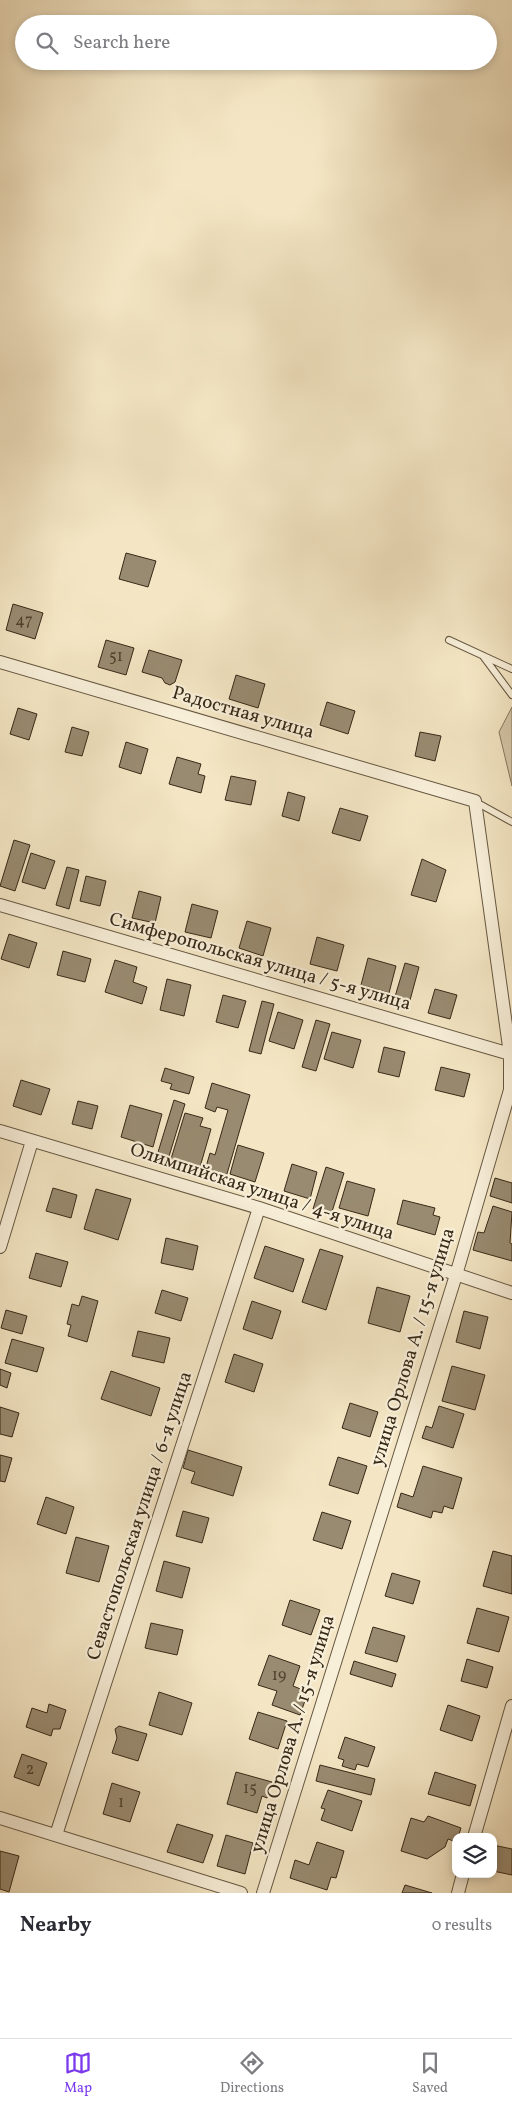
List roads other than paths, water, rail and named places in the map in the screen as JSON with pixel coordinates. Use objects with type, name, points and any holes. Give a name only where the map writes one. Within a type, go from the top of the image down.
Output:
[{"type":"street","name":"Радостная улица","points":[[0,662],[475,801]]},
{"type":"street","name":"улица Орлова А. / 15-я улица","points":[[263,1893],[456,1275],[510,1090],[510,1054],[475,801]]},
{"type":"street","name":"Симферопольская улица / 5-я улица","points":[[0,905],[510,1054]]},
{"type":"street","name":"Олимпийская улица / 4-я улица","points":[[0,1131],[259,1208],[512,1293]]},
{"type":"street","points":[[0,1247],[32,1141]]},
{"type":"street","name":"Севастопольская улица / 6-я улица","points":[[56,1835],[259,1208]]},
{"type":"street","points":[[475,1833],[512,1706]]},
{"type":"street","points":[[0,1818],[241,1893]]},
{"type":"street","points":[[458,1893],[462,1878]]},
{"type":"lane","points":[[449,640],[512,669]]},
{"type":"lane","points":[[482,655],[512,695]]},
{"type":"lane","points":[[475,801],[512,822]]}]
